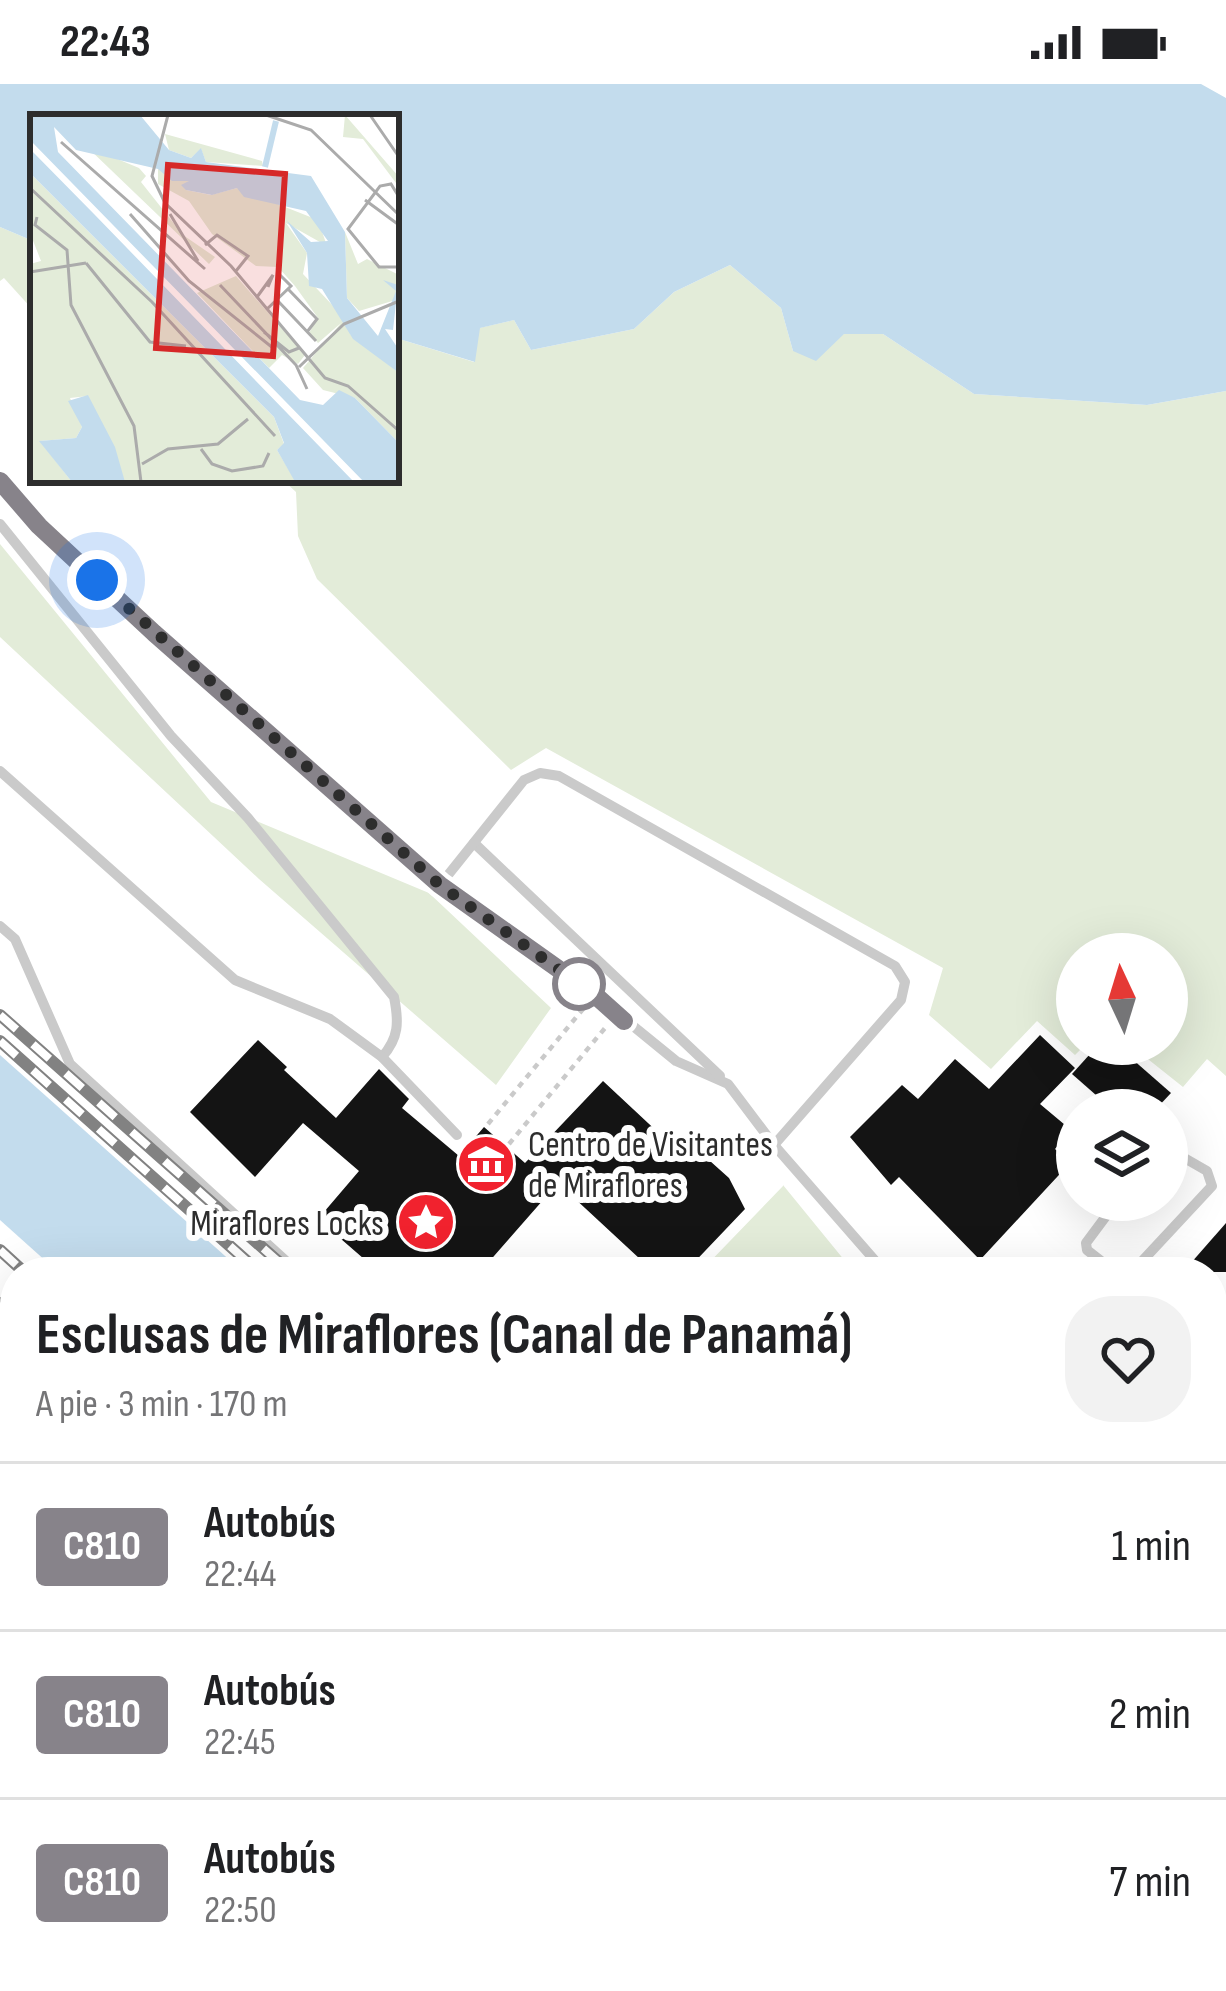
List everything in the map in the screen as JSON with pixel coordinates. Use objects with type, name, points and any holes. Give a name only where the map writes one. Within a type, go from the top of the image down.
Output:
[{"type":"lane","points":[[0,482],[39,526],[154,633],[440,885],[595,995],[676,1061],[728,1084]]},
{"type":"lane","points":[[0,524],[171,736],[248,818],[394,997],[395,1042],[382,1057]]},
{"type":"lane","points":[[0,771],[236,980],[313,1010],[382,1057],[457,1135]]},
{"type":"lane","points":[[440,885],[524,780],[540,773],[559,776],[895,967],[905,982],[902,1000],[774,1144]]},
{"type":"lane","points":[[474,843],[728,1084],[872,1257]]},
{"type":"lane","points":[[0,926],[15,939],[70,1064],[282,1257]]},
{"type":"lane","points":[[1188,1160],[1207,1171],[1212,1186],[1188,1212]]},
{"type":"lane","points":[[1096,1257],[1086,1243],[1102,1221]]},
{"type":"lane","points":[[1146,1257],[1179,1221]]},
{"type":"path","points":[[488,1124],[595,995]]},
{"type":"path","points":[[509,1144],[616,1015]]},
{"type":"green space","points":[[0,227],[30,240],[30,307],[4,278],[0,281]]},
{"type":"green space","points":[[730,265],[781,308],[793,351],[844,334],[883,334],[974,394],[1147,405],[1226,391],[1226,1076],[1207,1059],[1183,1087],[1155,1065],[1188,1065],[1188,933],[1056,933],[1056,1038],[1037,1021],[991,1069],[929,1015],[943,968],[546,748],[511,770],[317,579],[298,536],[296,492],[286,483],[399,483],[399,339],[474,362],[479,328],[514,320],[531,350],[634,329],[674,292]]},
{"type":"green space","points":[[0,544],[211,802],[429,893],[551,1008],[496,1085],[259,879],[0,637]]},
{"type":"green space","points":[[783,1186],[842,1257],[714,1257]]},
{"type":"water","points":[[0,84],[1201,84],[1226,98],[1226,391],[1147,405],[974,394],[883,334],[844,334],[816,361],[793,351],[781,308],[730,265],[674,292],[634,329],[531,350],[514,320],[480,328],[475,362],[399,339],[399,114],[30,114],[30,240],[0,227]]},
{"type":"water","points":[[0,1055],[226,1257],[41,1257],[0,1220]]},
{"type":"building","points":[[1040,1035],[1056,1050],[1056,1065],[1075,1068],[1040,1104],[1056,1117],[1056,1178],[983,1257],[977,1257],[899,1177],[891,1185],[850,1137],[902,1085],[918,1099],[955,1059],[989,1089]]},
{"type":"building","points":[[258,1040],[336,1118],[379,1069],[409,1099],[402,1108],[459,1156],[484,1127],[525,1163],[603,1081],[663,1137],[700,1152],[729,1178],[745,1209],[699,1257],[638,1257],[558,1183],[493,1257],[362,1257],[318,1219],[359,1171],[303,1123],[255,1177],[190,1112]]},
{"type":"building","points":[[1080,1065],[1139,1065],[1166,1089],[1089,1089],[1072,1074]]},
{"type":"building","points":[[1226,1223],[1226,1257],[1196,1257]]},
{"type":"railway","points":[[0,1015],[273,1257]]},
{"type":"railway","points":[[0,1041],[242,1257]]},
{"type":"railway","points":[[0,1250],[8,1257]]},
{"type":"bus line","name":"C810","points":[[0,481],[39,526],[154,633],[440,885],[595,995],[624,1021]]},
{"type":"place","name":"Centro de Visitantes de Miraflores","points":[[486,1164]]},
{"type":"place","name":"Miraflores Locks","points":[[426,1222]]},
{"type":"route","points":[[97,580],[440,885],[595,995],[579,984]]}]
